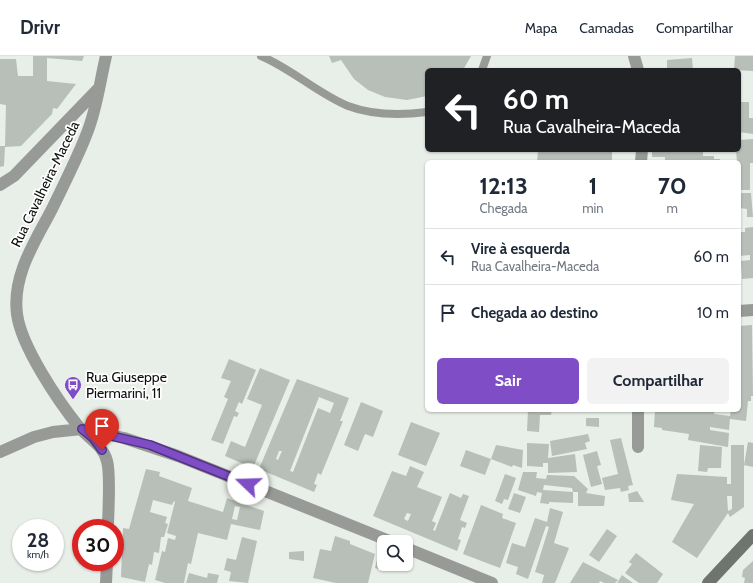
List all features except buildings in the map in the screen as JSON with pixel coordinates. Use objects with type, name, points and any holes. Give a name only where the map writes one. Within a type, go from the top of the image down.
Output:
[{"type":"main road","points":[[708,583],[753,535]]},
{"type":"street","name":"Rua Cavalheira-Maceda","points":[[106,56],[88,132],[51,210],[22,266],[16,313],[19,326],[26,342],[49,384],[68,413],[82,429],[93,438],[102,450],[108,462],[108,519]]},
{"type":"street","points":[[634,56],[637,68]]},
{"type":"street","points":[[0,186],[14,176],[99,88]]},
{"type":"street","points":[[741,311],[753,310]]},
{"type":"street","points":[[638,412],[638,447]]},
{"type":"street","points":[[0,452],[34,436],[82,429],[150,445],[377,536]]},
{"type":"street","points":[[413,551],[492,583]]},
{"type":"street","points":[[106,583],[107,571]]},
{"type":"lane","points":[[261,56],[349,106],[370,111],[411,114],[425,112]]},
{"type":"lane","points":[[483,68],[487,56]]},
{"type":"place","name":"Rua Giuseppe Piermarini, 11","points":[[73,400]]},
{"type":"route","points":[[102,450],[93,438],[82,429],[150,445],[248,484]]}]
